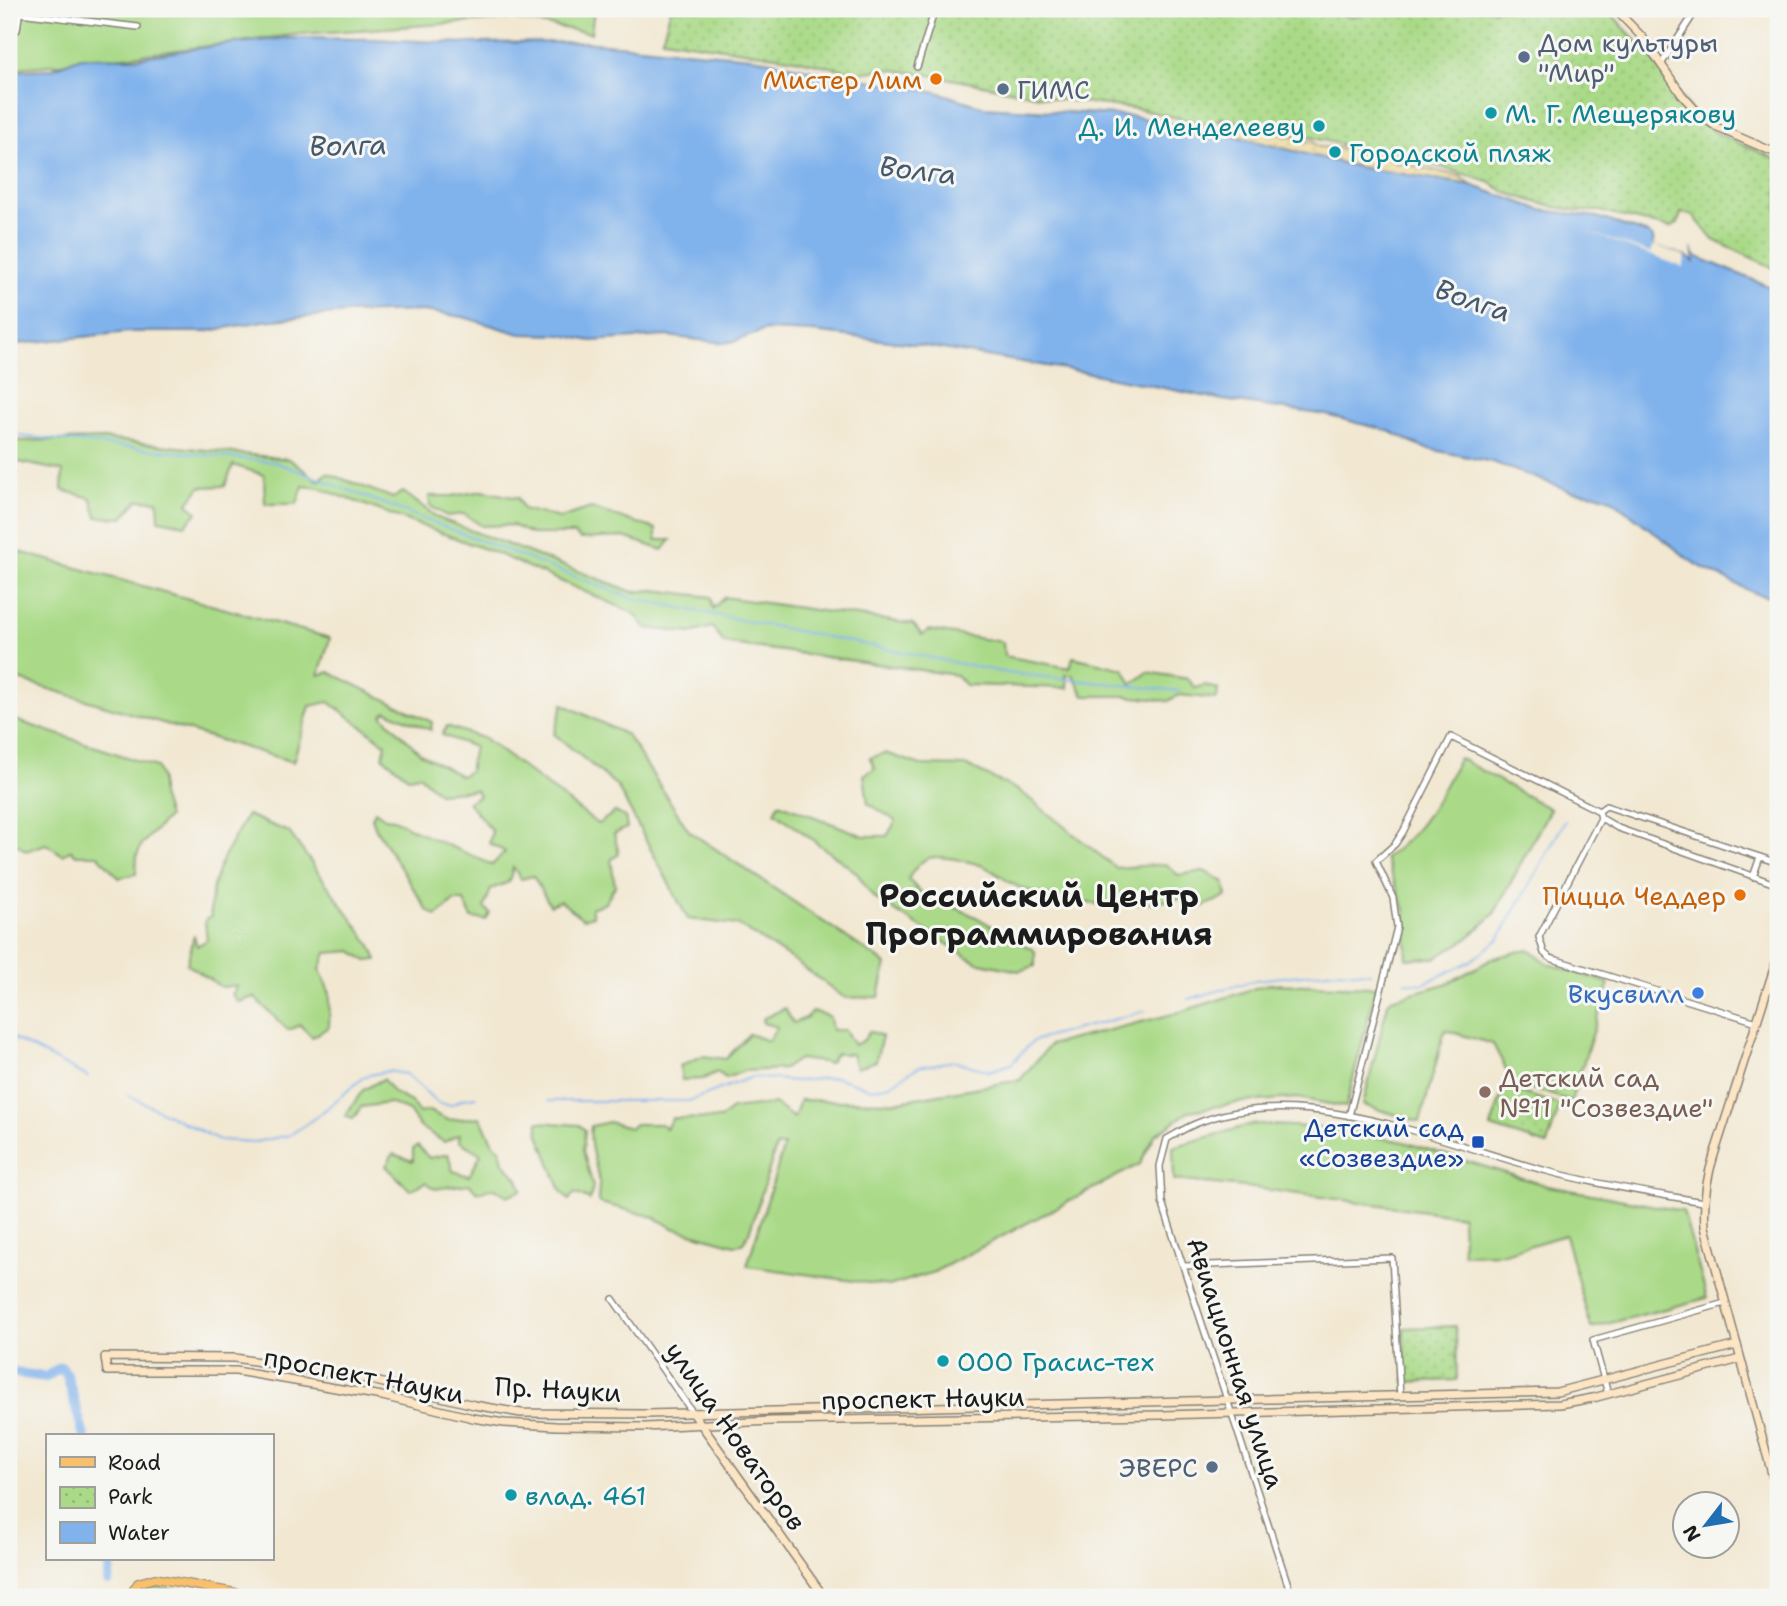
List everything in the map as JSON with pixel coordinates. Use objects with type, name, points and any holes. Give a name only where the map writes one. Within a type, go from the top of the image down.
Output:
[{"type":"main road","points":[[129,1597],[133,1588],[147,1579],[155,1578],[258,1597]]},
{"type":"main road","points":[[209,1587],[222,1597]]},
{"type":"street","points":[[917,67],[935,9]]},
{"type":"street","points":[[1350,9],[1366,9]]},
{"type":"street","points":[[1615,9],[1643,38],[1687,101],[1708,122],[1778,154]]},
{"type":"street","points":[[1662,63],[1697,9]]},
{"type":"street","points":[[9,30],[17,30],[20,11],[138,27]]},
{"type":"street","points":[[1703,1202],[1549,1172],[1349,1116],[1397,927],[1393,898],[1376,861],[1395,844],[1403,832],[1451,737],[1600,815],[1618,828],[1778,885]]},
{"type":"street","points":[[1757,1022],[1550,958],[1544,953],[1539,937],[1606,806],[1778,863]]},
{"type":"street","points":[[1753,877],[1760,857]]},
{"type":"street","points":[[1778,956],[1706,1181],[1703,1202],[1705,1227],[1778,1496]]},
{"type":"street","name":"Авиационная улица","points":[[1292,1597],[1162,1202],[1160,1166],[1167,1139],[1195,1124],[1237,1112],[1290,1109],[1349,1116]]},
{"type":"street","points":[[1184,1266],[1392,1258],[1400,1396]]},
{"type":"street","name":"улица Новаторов","points":[[613,1299],[824,1597]]},
{"type":"street","points":[[1608,1394],[1592,1340],[1726,1303]]},
{"type":"street","name":"проспект Науки","points":[[693,1413],[1558,1392],[1737,1345]]},
{"type":"street","name":"Пр. Науки","points":[[107,1371],[105,1357],[235,1358],[371,1380],[411,1391],[521,1413],[693,1413]]},
{"type":"street","name":"проспект Науки","points":[[107,1371],[236,1371],[408,1402],[504,1423],[556,1426],[702,1425],[772,1421],[1560,1404],[1741,1359]]},
{"type":"street","points":[[408,1402],[411,1391]]},
{"type":"green space","points":[[9,9],[594,9],[591,33],[513,19],[300,34],[9,69]]},
{"type":"green space","points":[[671,9],[893,9],[926,14],[928,9],[1323,9],[1352,17],[1379,9],[1607,9],[1651,57],[1696,117],[1716,133],[1778,160],[1778,270],[1713,240],[1693,215],[1681,213],[1678,223],[1671,228],[1600,211],[1549,206],[1507,193],[1489,182],[1441,167],[1221,118],[1209,125],[1138,109],[1056,99],[925,74],[885,69],[859,73],[789,58],[662,39]]},
{"type":"green space","points":[[9,439],[105,439],[289,459],[319,481],[327,473],[393,498],[403,492],[438,518],[633,592],[654,590],[711,597],[713,609],[724,597],[913,624],[922,635],[929,630],[1003,642],[1004,656],[1070,668],[1073,657],[1124,669],[1132,684],[1148,672],[1188,679],[1195,688],[1205,685],[1218,689],[1217,699],[1179,695],[1168,701],[1125,696],[1084,696],[1073,675],[1066,675],[1068,688],[965,685],[956,675],[724,643],[712,627],[691,633],[646,628],[634,613],[498,554],[319,488],[303,486],[297,504],[265,504],[264,475],[233,465],[225,486],[200,487],[188,503],[197,513],[185,525],[159,520],[158,501],[138,500],[123,518],[97,517],[91,498],[62,490],[63,471],[9,460]]},
{"type":"green space","points":[[483,491],[518,498],[523,509],[560,518],[591,508],[656,529],[656,540],[671,540],[663,550],[624,537],[580,539],[574,534],[531,534],[512,525],[482,526],[464,514],[447,516],[430,506],[429,496],[452,496]]},
{"type":"green space","points":[[9,549],[330,638],[319,675],[329,672],[432,722],[431,730],[386,711],[382,715],[421,754],[461,776],[469,771],[474,747],[442,735],[447,726],[485,739],[598,824],[615,812],[625,817],[627,828],[614,834],[619,854],[611,860],[615,886],[605,903],[591,908],[593,916],[583,919],[560,901],[550,905],[533,876],[521,879],[513,867],[509,882],[491,889],[484,908],[490,913],[486,920],[472,918],[464,901],[454,901],[437,916],[427,910],[376,829],[372,818],[375,811],[385,818],[394,819],[492,865],[505,852],[489,843],[492,831],[468,802],[479,796],[476,790],[439,793],[419,775],[408,777],[383,757],[386,744],[329,702],[310,706],[293,762],[9,677]]},
{"type":"green space","points":[[563,704],[627,735],[689,831],[886,964],[879,997],[845,998],[796,962],[738,925],[688,919],[617,786],[554,734]]},
{"type":"green space","points":[[9,718],[157,767],[161,778],[161,795],[168,817],[142,844],[137,855],[136,874],[119,878],[98,855],[76,855],[71,850],[63,855],[46,844],[26,851],[9,838]]},
{"type":"green space","points":[[885,753],[921,765],[967,766],[1020,791],[1116,868],[1166,864],[1178,875],[1204,871],[1224,882],[1227,896],[1200,908],[1181,898],[1121,905],[1080,902],[1021,888],[979,865],[931,857],[916,867],[908,879],[919,891],[976,917],[1035,951],[1035,966],[1019,971],[976,962],[873,897],[856,872],[775,812],[779,803],[864,836],[887,836],[896,821],[868,803],[864,775],[875,768],[870,758]]},
{"type":"green space","points":[[1459,758],[1550,809],[1494,914],[1467,939],[1435,958],[1407,959],[1405,910],[1385,858],[1420,825],[1437,800]]},
{"type":"green space","points":[[247,815],[289,832],[370,944],[377,960],[367,961],[352,951],[326,953],[320,970],[330,994],[329,1027],[312,1037],[300,1025],[288,1030],[254,997],[238,1002],[232,994],[237,986],[221,987],[187,964],[194,935],[197,946],[207,940],[205,920],[211,917],[212,890],[216,876]]},
{"type":"green space","points":[[1528,949],[1549,964],[1609,983],[1571,1101],[1513,1083],[1493,1044],[1445,1030],[1420,1122],[1363,1105],[1391,999],[1448,983],[1494,958]]},
{"type":"green space","points":[[1268,984],[1376,987],[1346,1107],[1297,1098],[1243,1102],[1190,1111],[1155,1135],[1140,1164],[934,1272],[889,1286],[747,1266],[784,1146],[776,1147],[749,1233],[742,1244],[735,1245],[673,1228],[654,1217],[600,1203],[599,1200],[599,1181],[591,1147],[591,1126],[609,1122],[630,1128],[635,1124],[661,1124],[666,1129],[672,1118],[720,1119],[732,1109],[774,1104],[794,1118],[800,1100],[893,1102],[1020,1080],[1050,1045],[1177,1013]]},
{"type":"green space","points":[[785,1008],[793,1023],[806,1018],[813,1011],[830,1017],[832,1030],[845,1030],[854,1045],[864,1040],[869,1031],[882,1036],[876,1061],[856,1068],[852,1054],[836,1054],[829,1063],[799,1059],[784,1069],[744,1071],[726,1078],[717,1072],[703,1079],[682,1080],[680,1066],[702,1056],[726,1059],[749,1034],[768,1041],[777,1027],[763,1023],[762,1019]]},
{"type":"green space","points":[[383,1079],[394,1093],[411,1102],[419,1113],[429,1111],[448,1120],[480,1117],[493,1143],[500,1149],[503,1162],[518,1179],[522,1190],[507,1196],[495,1188],[478,1192],[469,1184],[435,1189],[426,1182],[410,1190],[386,1166],[393,1154],[413,1161],[413,1149],[418,1146],[429,1158],[448,1154],[453,1171],[469,1176],[481,1154],[459,1141],[460,1134],[444,1142],[420,1127],[409,1111],[389,1103],[361,1107],[353,1119],[345,1116],[363,1090]]},
{"type":"green space","points":[[1504,1087],[1560,1105],[1547,1145],[1491,1127]]},
{"type":"green space","points":[[538,1122],[579,1125],[585,1130],[583,1151],[593,1186],[590,1200],[574,1193],[569,1200],[561,1191],[538,1132]]},
{"type":"green space","points":[[1253,1124],[1328,1128],[1404,1142],[1548,1186],[1683,1211],[1707,1298],[1591,1328],[1565,1235],[1505,1253],[1463,1254],[1462,1216],[1174,1180],[1173,1147]]},
{"type":"green space","points":[[1456,1326],[1457,1380],[1405,1382],[1404,1328]]},
{"type":"green space","points":[[151,1586],[213,1597],[136,1597],[141,1590]]},
{"type":"sand","name":"Городской пляж","points":[[1220,120],[1312,142],[1319,147],[1378,154],[1400,163],[1459,176],[1471,185],[1358,167],[1218,132]]},
{"type":"water","name":"Волга","points":[[287,38],[466,43],[584,42],[752,57],[937,92],[984,107],[1131,116],[1218,132],[1358,167],[1471,185],[1541,210],[1597,217],[1649,234],[1653,238],[1654,246],[1686,256],[1694,262],[1692,248],[1695,256],[1778,290],[1778,599],[1754,593],[1695,564],[1611,499],[1571,491],[1492,462],[1424,448],[1389,431],[1326,415],[1223,400],[1089,373],[906,343],[812,332],[766,330],[723,343],[667,336],[591,341],[562,335],[520,334],[463,317],[423,311],[347,313],[263,321],[204,332],[129,332],[9,345],[9,71],[51,69],[81,57],[137,58]]},
{"type":"pier","points":[[1582,230],[1651,253],[1654,245],[1686,256],[1683,267]]},
{"type":"waterway","points":[[9,435],[275,462],[631,598],[1007,673],[1180,691]]},
{"type":"waterway","points":[[1405,982],[1423,984],[1471,961],[1499,939],[1565,821]]},
{"type":"waterway","points":[[1189,999],[1256,980],[1336,971],[1370,973]]},
{"type":"waterway","points":[[548,1101],[689,1101],[752,1077],[797,1081],[836,1077],[871,1089],[890,1085],[918,1067],[954,1061],[989,1071],[1011,1064],[1033,1041],[1145,1011]]},
{"type":"waterway","points":[[9,1036],[88,1077]]},
{"type":"waterway","points":[[128,1095],[219,1140],[255,1142],[290,1135],[319,1115],[365,1076],[388,1071],[406,1074],[439,1104],[451,1105],[476,1097]]},
{"type":"waterway","points":[[9,1372],[46,1377],[61,1367],[67,1375],[83,1434]]},
{"type":"waterway","points":[[108,1581],[111,1560]]},
{"type":"place","name":"Дом культуры \"Мир\"","points":[[1524,57]]},
{"type":"place","name":"Мистер Лим","points":[[936,79]]},
{"type":"place","name":"ГИМС","points":[[1003,89]]},
{"type":"place","name":"М. Г. Мещерякову","points":[[1491,113]]},
{"type":"place","name":"Д. И. Менделееву","points":[[1319,126]]},
{"type":"place","name":"Городской пляж","points":[[1335,152]]},
{"type":"place","name":"Пицца Чеддер","points":[[1740,895]]},
{"type":"place","name":"Вкусвилл","points":[[1698,993]]},
{"type":"place","name":"Детский сад №11 \"Созвездие\"","points":[[1485,1092]]},
{"type":"place","name":"Детский сад «Созвездие»","points":[[1478,1142]]},
{"type":"place","name":"ООО Грасис-тех","points":[[943,1361]]},
{"type":"place","name":"ЭВЕРС","points":[[1212,1467]]},
{"type":"place","name":"влад. 461","points":[[511,1495]]},
{"type":"district","name":"Российский Центр Программирования","points":[[1039,914]]}]
